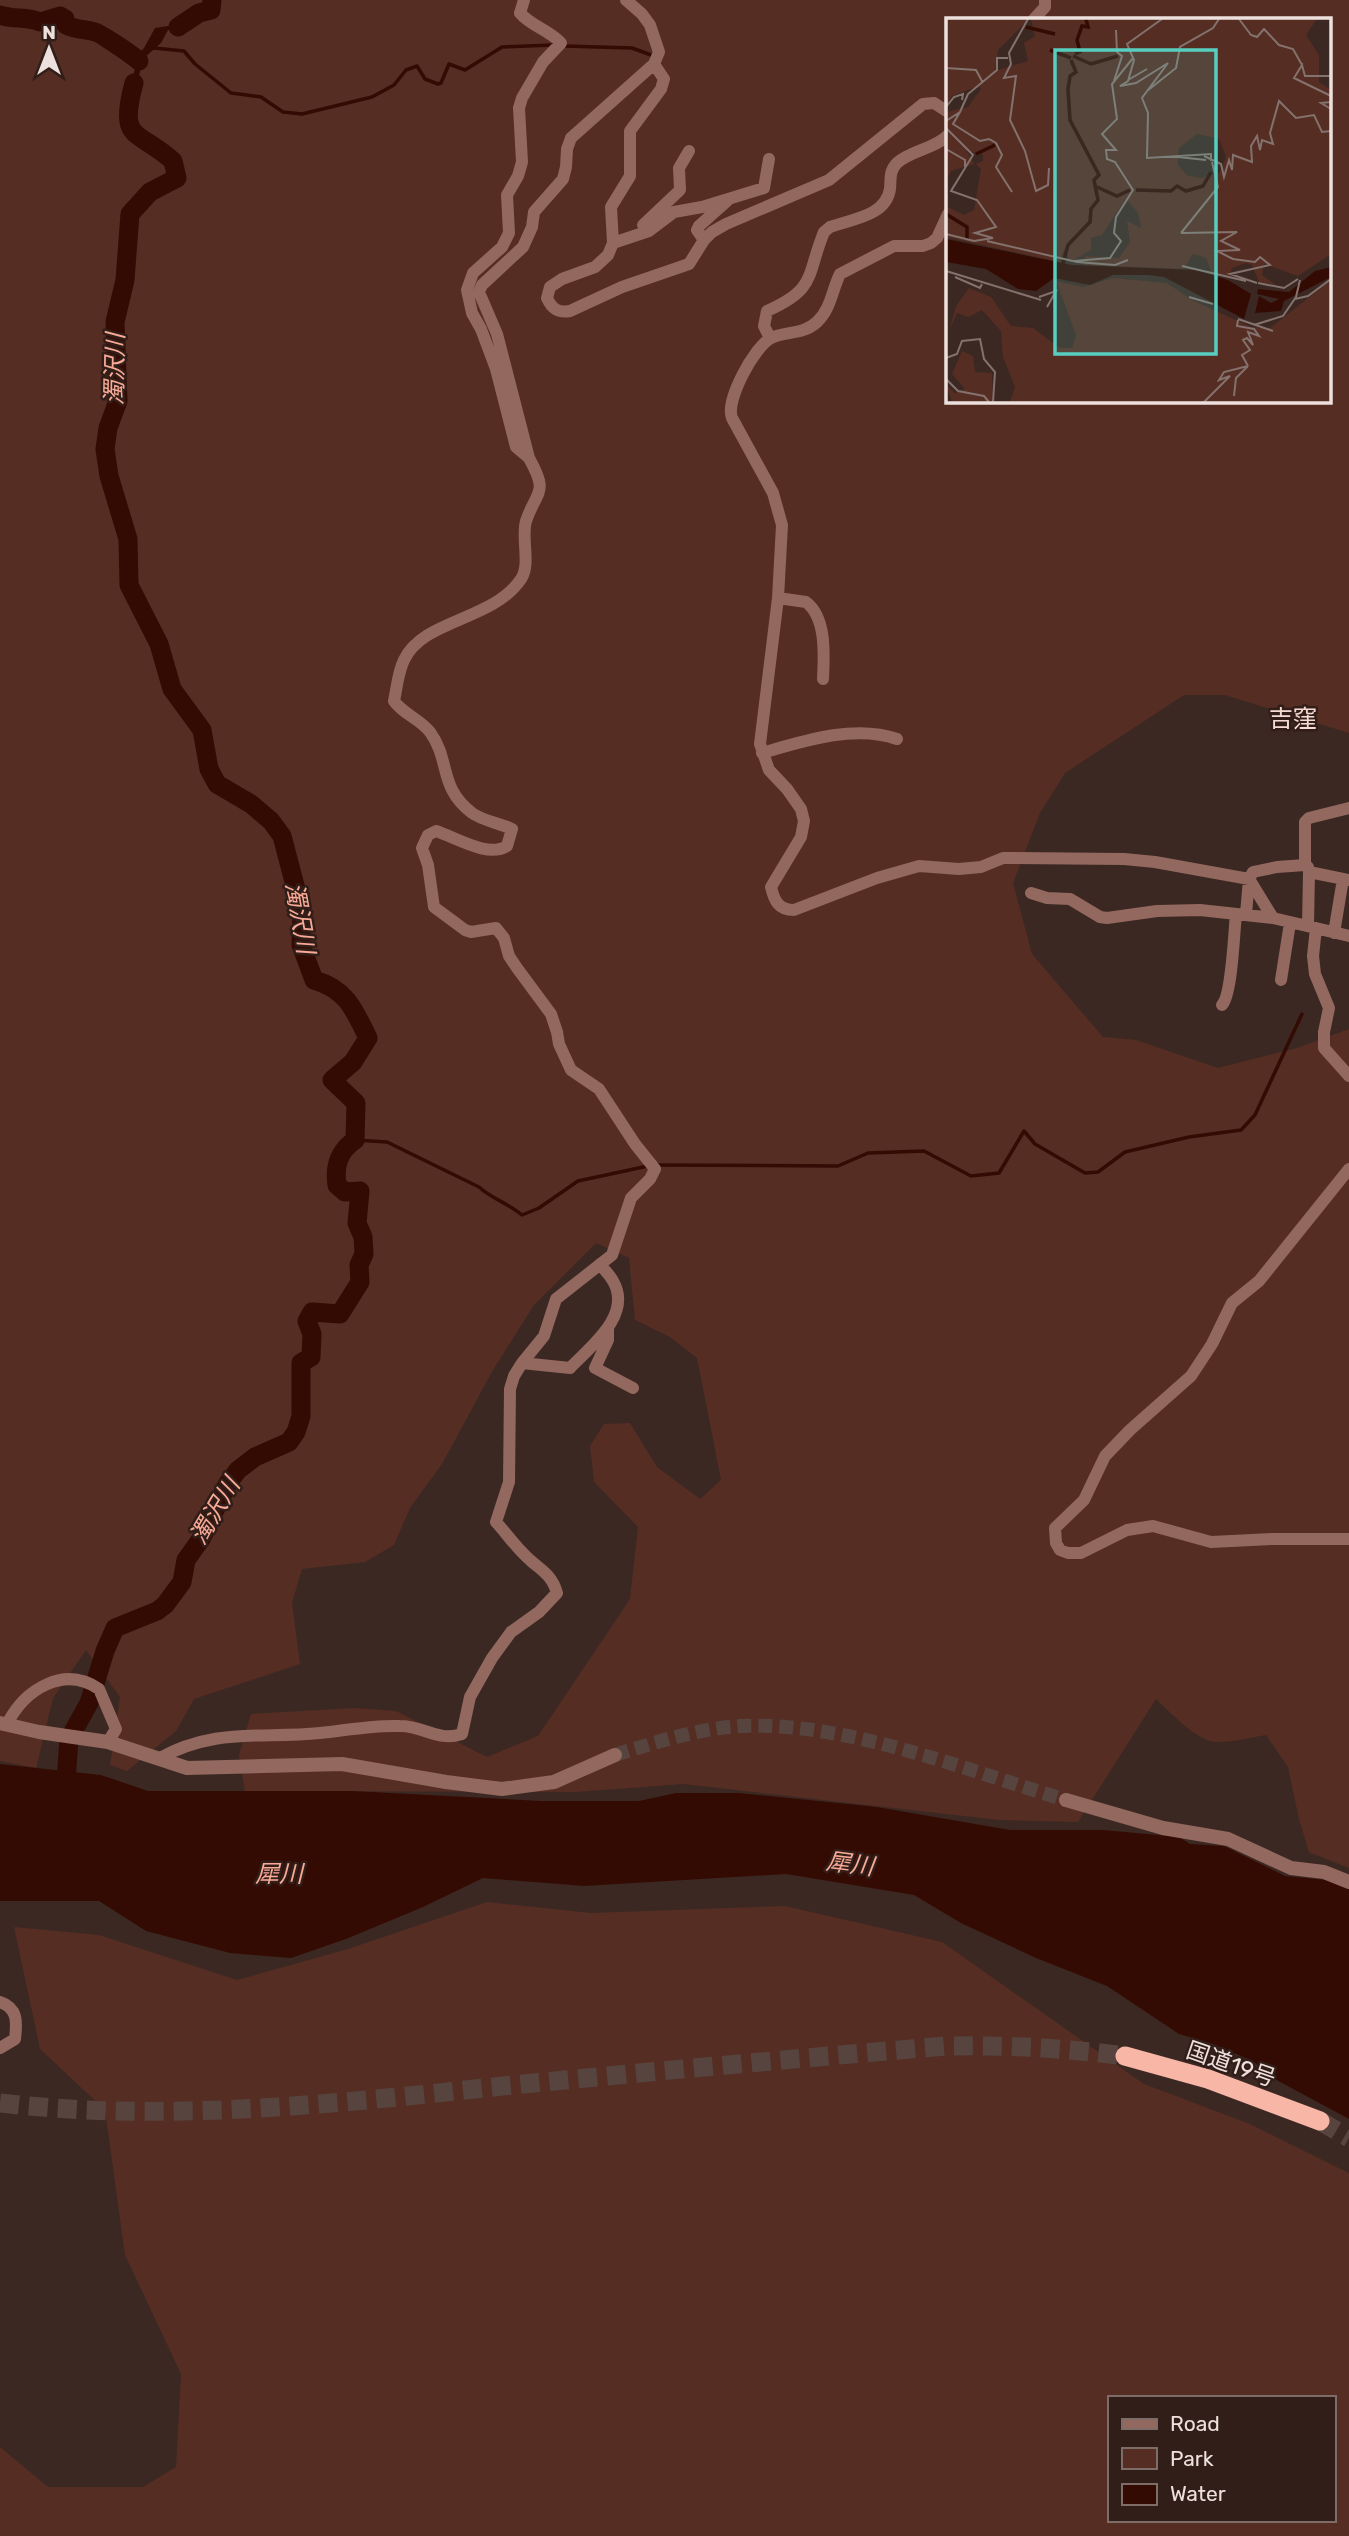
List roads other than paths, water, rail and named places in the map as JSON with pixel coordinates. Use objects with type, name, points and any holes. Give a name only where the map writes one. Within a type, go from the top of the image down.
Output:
[{"type":"highway","name":"国道19号","points":[[1125,2056],[1208,2079],[1320,2121]]},
{"type":"street","points":[[524,0],[520,13],[526,20],[552,34],[561,43],[543,62],[519,108],[522,162],[518,176],[507,195],[509,233],[502,247],[473,273],[467,290],[472,313],[496,369],[516,447],[529,458]]},
{"type":"street","points":[[158,1759],[190,1745],[246,1734],[319,1733],[375,1725],[408,1726],[443,1738],[462,1734],[471,1697],[492,1658],[511,1632],[539,1612],[557,1593],[555,1584],[546,1571],[529,1559],[496,1522],[509,1482],[510,1389],[522,1363],[544,1336],[555,1299],[612,1255],[631,1198],[650,1179],[654,1166],[635,1144],[599,1089],[571,1070],[559,1044],[551,1014],[517,968],[501,933],[496,928],[471,932],[465,930],[434,907],[429,865],[422,848],[428,835],[436,831],[476,847],[495,851],[507,846],[512,829],[472,813],[454,796],[436,743],[429,732],[394,701],[401,667],[416,644],[452,621],[497,604],[521,579],[524,571],[526,522],[540,494],[538,475],[529,458],[497,334],[479,292],[482,285],[523,247],[532,227],[534,212],[563,179],[571,138],[654,64],[659,52],[650,25],[626,0]]},
{"type":"street","points":[[1035,18],[1045,7],[1045,0]]},
{"type":"street","points":[[654,64],[664,79],[661,89],[629,134],[631,176],[611,207],[613,243],[603,261],[550,287],[547,298],[555,310],[570,311],[622,287],[680,268],[693,260],[704,240],[712,232],[726,223],[829,180],[923,104],[934,103],[946,111]]},
{"type":"street","points":[[770,338],[764,326],[767,311],[789,301],[803,288],[810,277],[824,232],[830,227],[874,212],[882,206],[887,200],[892,169],[898,162],[946,137]]},
{"type":"street","points":[[613,243],[631,230],[646,224],[668,200],[677,195],[680,190],[679,168],[689,151]]},
{"type":"street","points":[[613,243],[649,230],[674,212],[764,188],[769,159]]},
{"type":"street","points":[[704,240],[697,230],[699,226],[730,198]]},
{"type":"street","points":[[946,218],[937,238],[931,243],[923,246],[894,246],[841,274],[828,308],[816,323],[803,331],[770,338],[754,354],[731,400],[729,411],[779,507],[782,525],[778,598],[760,744],[769,770],[801,809],[804,821],[801,837],[771,887],[776,902],[788,910],[919,866],[959,869],[981,867],[1003,858],[1124,859],[1249,879],[1273,918]]},
{"type":"street","points":[[778,598],[806,602],[814,612],[820,626],[823,679]]},
{"type":"street","points":[[762,753],[820,737],[881,733],[897,739]]},
{"type":"street","points":[[1349,808],[1309,818],[1305,822],[1315,974],[1329,1008],[1324,1048],[1349,1076]]},
{"type":"street","points":[[1222,1005],[1227,1000],[1241,914],[1253,872],[1307,869],[1346,879],[1334,933]]},
{"type":"street","points":[[1031,893],[1048,898],[1070,898],[1107,918],[1157,911],[1200,910],[1273,918],[1349,936]]},
{"type":"street","points":[[1281,979],[1290,923]]},
{"type":"street","points":[[1349,1169],[1259,1281],[1232,1303],[1212,1344],[1191,1376],[1105,1456],[1084,1500],[1055,1528],[1056,1543],[1060,1550],[1068,1553],[1081,1553],[1127,1530],[1153,1526],[1211,1542],[1349,1539]]},
{"type":"street","points":[[600,1264],[615,1283],[617,1305],[608,1328],[608,1340],[595,1367],[633,1388]]},
{"type":"street","points":[[522,1363],[570,1367],[608,1328]]},
{"type":"street","points":[[3,1723],[43,1685],[53,1680],[79,1679],[99,1689],[116,1730],[108,1742]]},
{"type":"street","points":[[3,1723],[39,1732],[108,1742],[187,1768],[342,1764],[502,1789],[554,1782],[615,1755]]},
{"type":"street","points":[[1066,1800],[1163,1828],[1228,1839],[1291,1868],[1324,1872],[1349,1882]]},
{"type":"street","points":[[0,2002],[8,2005],[15,2013],[17,2025],[15,2039],[0,2048]]},
{"type":"water","points":[[200,12],[201,15],[182,28],[168,30],[161,43],[144,58],[130,106],[126,105],[136,64],[134,59],[144,48],[155,28],[181,24]]},
{"type":"water","name":"犀川","points":[[0,1764],[101,1775],[148,1791],[352,1791],[541,1801],[639,1801],[676,1793],[739,1793],[877,1807],[1010,1830],[1103,1830],[1179,1837],[1190,1844],[1224,1846],[1285,1876],[1327,1880],[1349,1889],[1349,2119],[1269,2076],[1253,2061],[1210,2043],[1179,2034],[1107,1986],[1036,1958],[961,1923],[914,1895],[786,1874],[584,1886],[483,1878],[423,1907],[291,1958],[230,1953],[146,1931],[99,1901],[0,1901]]},
{"type":"waterway","name":"濁沢川","points":[[178,27],[199,13],[211,10],[212,0]]},
{"type":"waterway","points":[[0,15],[40,22],[60,16],[65,19],[66,25],[98,33],[139,61]]},
{"type":"waterway","points":[[154,48],[184,51],[195,64],[231,93],[261,97],[283,112],[302,114],[372,97],[394,85],[406,70],[417,66],[425,79],[438,84],[441,83],[449,64],[465,70],[502,47],[553,45]]},
{"type":"waterway","points":[[564,46],[632,48],[651,55]]},
{"type":"waterway","name":"濁沢川","points":[[65,1796],[69,1739],[89,1703],[115,1628],[157,1611],[165,1605],[182,1582],[186,1560],[201,1539],[228,1483],[238,1470],[255,1457],[289,1442],[296,1432],[301,1416],[301,1363],[311,1357],[312,1334],[307,1321],[312,1312],[340,1314],[360,1282],[359,1265],[364,1254],[363,1237],[357,1223],[360,1191],[345,1192],[337,1185],[336,1178],[341,1154],[355,1140],[356,1103],[332,1080],[353,1062],[368,1038],[348,1002],[334,989],[314,980],[301,945],[302,912],[282,836],[271,821],[251,804],[217,784],[209,769],[202,730],[172,689],[159,644],[129,585],[128,539],[109,476],[105,449],[108,428],[118,401],[115,322],[125,280],[130,214],[150,192],[177,178],[173,161],[141,138],[130,125],[128,116],[134,83]]},
{"type":"waterway","points":[[655,1165],[838,1166],[868,1153],[924,1151],[971,1176],[999,1173],[1024,1131],[1035,1144],[1085,1173],[1098,1172],[1125,1152],[1189,1137],[1241,1130],[1255,1115],[1302,1014]]},
{"type":"waterway","points":[[355,1140],[387,1142],[479,1187],[522,1215],[539,1208],[578,1181],[648,1166]]},
{"type":"tunnel","points":[[615,1755],[692,1733],[740,1726],[821,1731],[905,1750],[1066,1800]]},
{"type":"tunnel","points":[[0,2103],[128,2111],[257,2108],[946,2046],[1036,2048],[1125,2056]]},
{"type":"tunnel","points":[[1320,2121],[1349,2138]]},
{"type":"district","name":"吉窪","points":[[1293,719]]}]
